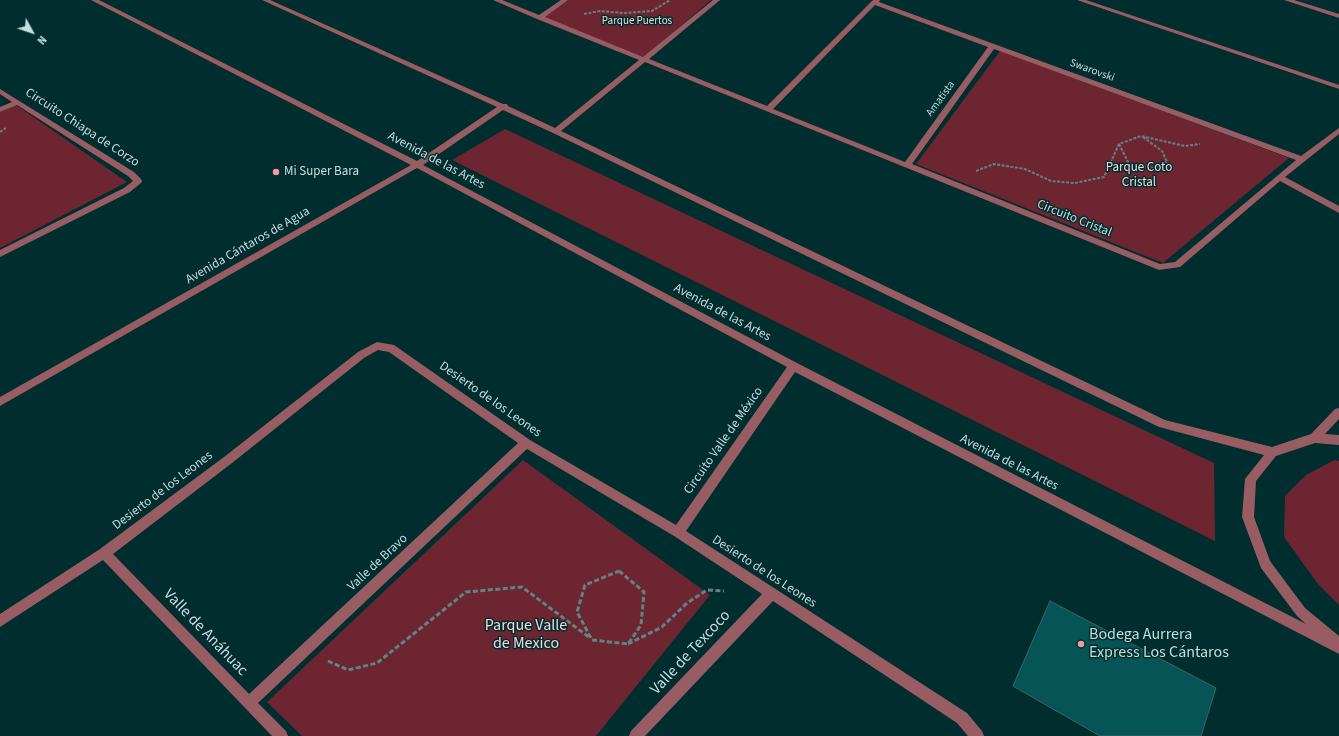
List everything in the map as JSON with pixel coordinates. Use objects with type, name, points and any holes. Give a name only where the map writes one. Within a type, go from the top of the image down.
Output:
[{"type":"street","name":"Avenida de las Artes","points":[[94,0],[417,165],[793,366],[1339,648]]},
{"type":"street","points":[[265,0],[504,106],[1163,424],[1272,452],[1315,438],[1339,440]]},
{"type":"street","name":"Circuito Cristal","points":[[496,0],[1159,267],[1176,265],[1279,177],[1339,130]]},
{"type":"street","points":[[539,18],[565,0]]},
{"type":"street","points":[[556,131],[717,0]]},
{"type":"street","points":[[1080,0],[1339,87]]},
{"type":"street","points":[[1287,0],[1338,13]]},
{"type":"street","points":[[767,110],[876,1]]},
{"type":"street","name":"Swarovski","points":[[876,1],[992,46],[1302,159]]},
{"type":"street","name":"Amatista","points":[[907,165],[992,46]]},
{"type":"street","name":"Circuito Chiapa de Corzo","points":[[0,91],[131,174],[138,181],[127,190],[0,254]]},
{"type":"street","points":[[0,110],[18,102]]},
{"type":"street","name":"Avenida Cántaros de Agua","points":[[0,402],[417,165],[504,106]]},
{"type":"street","points":[[1279,177],[1339,210]]},
{"type":"street","name":"Desierto de los Leones","points":[[0,621],[104,553],[234,455],[361,355],[377,346],[391,348],[526,443],[678,532],[962,718],[977,736]]},
{"type":"street","name":"Circuito Valle de México","points":[[678,532],[793,366]]},
{"type":"street","points":[[1315,438],[1339,412]]},
{"type":"street","name":"Valle de Bravo","points":[[249,703],[526,443]]},
{"type":"street","points":[[1272,452],[1251,479],[1248,518],[1265,564],[1301,612],[1339,644]]},
{"type":"street","name":"Valle de Anáhuac","points":[[104,553],[281,736]]},
{"type":"street","name":"Valle de Texcoco","points":[[636,736],[771,594]]},
{"type":"path","points":[[553,23],[600,11],[624,13],[652,11],[670,0]]},
{"type":"path","points":[[947,181],[994,164],[1025,169],[1051,181],[1075,183],[1104,177],[1119,144],[1141,136],[1185,146],[1213,143],[1221,130]]},
{"type":"path","points":[[1119,144],[1129,164],[1154,168],[1167,162],[1162,151],[1141,136]]},
{"type":"path","points":[[592,640],[577,612],[585,585],[619,571],[644,592],[641,625],[628,644]]},
{"type":"path","points":[[305,651],[348,670],[377,663],[466,592],[522,587],[592,640],[628,644],[662,627],[687,603],[707,590],[731,591]]},
{"type":"green space","name":"Parque Puertos","points":[[568,0],[711,0],[643,58],[543,17]]},
{"type":"green space","name":"Parque Coto Cristal","points":[[1000,51],[1289,158],[1163,263],[916,164]]},
{"type":"green space","points":[[16,105],[127,182],[0,248],[0,112]]},
{"type":"green space","points":[[505,129],[1214,463],[1215,541],[452,160]]},
{"type":"green space","name":"Parque Valle de Mexico","points":[[523,460],[710,595],[596,736],[302,736],[267,702]]},
{"type":"green space","points":[[1334,460],[1339,461],[1339,605],[1318,584],[1284,537],[1285,496],[1306,475]]},
{"type":"building","name":"Bodega Aurrera Express Los Cántaros","points":[[1050,601],[1216,688],[1201,736],[1100,736],[1013,686]]},
{"type":"place","name":"Mi Super Bara","points":[[276,172]]},
{"type":"place","name":"Bodega Aurrera Express Los Cántaros","points":[[1081,644]]}]
